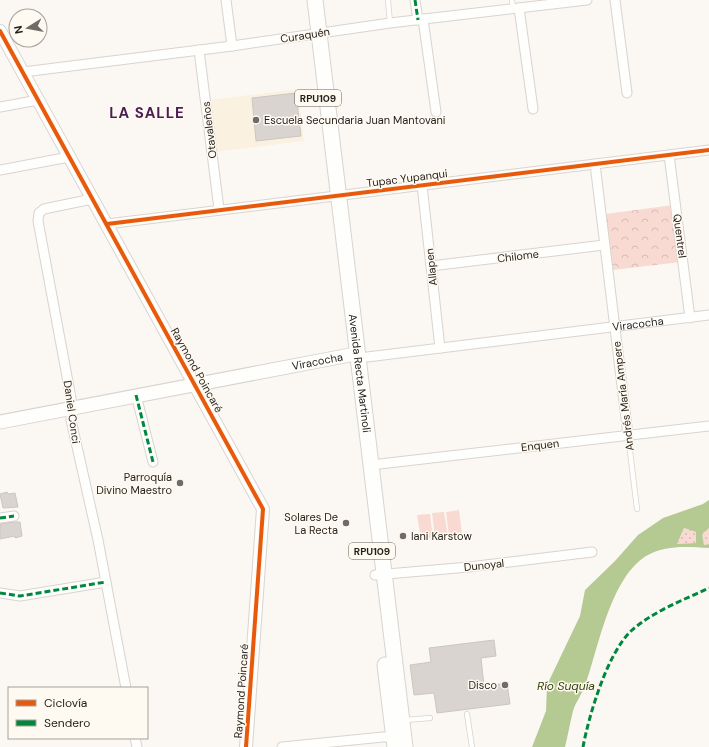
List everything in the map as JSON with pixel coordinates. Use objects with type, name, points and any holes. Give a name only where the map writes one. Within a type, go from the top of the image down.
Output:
[{"type":"main road","name":"Avenida Recta Martinoli","points":[[306,0],[314,33],[380,574],[403,720],[399,745]]},
{"type":"main road","name":"Avenida Recta Martinoli","points":[[314,33],[315,0]]},
{"type":"main road","name":"Avenida Recta Martinoli","points":[[354,357],[371,465],[388,690],[399,745]]},
{"type":"main road","name":"Viracocha","points":[[0,422],[194,384],[354,357]]},
{"type":"street","points":[[226,0],[232,46]]},
{"type":"street","points":[[415,0],[420,19],[436,112]]},
{"type":"street","name":"Curaquén","points":[[23,72],[232,46],[515,5],[587,0]]},
{"type":"street","points":[[615,0],[627,93]]},
{"type":"street","points":[[515,5],[533,109]]},
{"type":"street","name":"Raymond Poincaré","points":[[2,38],[23,72],[263,508],[246,747]]},
{"type":"street","name":"Otavaleños","points":[[199,50],[219,210]]},
{"type":"street","points":[[0,107],[38,100]]},
{"type":"street","name":"Tupac Yupanqui","points":[[107,224],[709,150]]},
{"type":"street","name":"Quentrel","points":[[669,155],[690,318]]},
{"type":"street","points":[[0,170],[69,157]]},
{"type":"street","name":"Andrés María Ampere","points":[[595,164],[628,435]]},
{"type":"street","name":"Allapen","points":[[422,185],[440,348]]},
{"type":"street","name":"Daniel Conci","points":[[92,199],[44,209],[38,216],[72,408],[71,420],[106,582],[126,687]]},
{"type":"street","name":"Chilome","points":[[431,266],[604,245]]},
{"type":"street","name":"Viracocha","points":[[354,357],[709,315]]},
{"type":"street","points":[[136,395],[153,462]]},
{"type":"street","name":"Enquen","points":[[371,465],[709,426]]},
{"type":"street","points":[[0,518],[14,516]]},
{"type":"street","name":"Dunoyal","points":[[380,574],[469,567],[592,552]]},
{"type":"street","points":[[0,592],[20,596],[106,582]]},
{"type":"street","points":[[282,747],[399,745]]},
{"type":"lane","points":[[388,0],[390,23]]},
{"type":"lane","name":"Andrés María Ampere","points":[[628,435],[636,509]]},
{"type":"lane","points":[[467,714],[472,747]]},
{"type":"lane","points":[[403,720],[430,718]]},
{"type":"shaded area","name":"Escuela Secundaria Juan Mantovani","points":[[298,89],[304,141],[215,152],[208,100]]},
{"type":"green space","points":[[673,205],[681,262],[613,270],[606,214]]},
{"type":"green space","points":[[459,510],[462,534],[449,536],[446,512]]},
{"type":"green space","points":[[444,512],[448,536],[435,537],[432,513]]},
{"type":"green space","points":[[430,514],[433,538],[421,539],[417,515]]},
{"type":"green space","points":[[684,528],[696,532],[696,543],[677,544]]},
{"type":"green space","points":[[709,528],[709,544],[704,545],[701,533]]},
{"type":"water","name":"Río Suquía","points":[[709,500],[709,528],[702,534],[704,545],[709,544],[709,548],[680,547],[659,550],[638,562],[627,575],[609,610],[585,687],[573,711],[565,747],[532,747],[546,711],[547,685],[580,616],[585,590],[615,561],[638,535],[663,518],[703,504]],"holes":[[[684,528],[696,532],[696,543],[677,544]]]},
{"type":"building","points":[[296,93],[301,136],[256,141],[252,98]]},
{"type":"building","points":[[7,492],[8,494],[15,493],[18,507],[3,508],[0,494]]},
{"type":"building","points":[[20,522],[22,536],[0,539],[0,524]]},
{"type":"building","points":[[494,640],[496,656],[481,658],[484,686],[507,683],[510,704],[437,713],[434,693],[414,695],[410,665],[431,662],[429,648]]},
{"type":"marked path","points":[[415,0],[418,20]]},
{"type":"marked path","points":[[136,395],[153,462]]},
{"type":"marked path","points":[[0,518],[14,516]]},
{"type":"marked path","points":[[0,593],[20,596],[106,582]]},
{"type":"marked path","points":[[583,747],[594,702],[607,669],[622,641],[631,631],[648,618],[709,588]]},
{"type":"cycle path","points":[[0,31],[263,509],[246,747]]},
{"type":"cycle path","points":[[107,224],[709,150]]},
{"type":"place","name":"Escuela Secundaria Juan Mantovani","points":[[256,120]]},
{"type":"place","name":"Parroquía Divino Maestro","points":[[180,483]]},
{"type":"place","name":"Solares De La Recta","points":[[346,523]]},
{"type":"place","name":"Iani Karstow","points":[[403,536]]},
{"type":"place","name":"Disco","points":[[505,685]]},
{"type":"district","name":"LA SALLE","points":[[147,113]]}]
